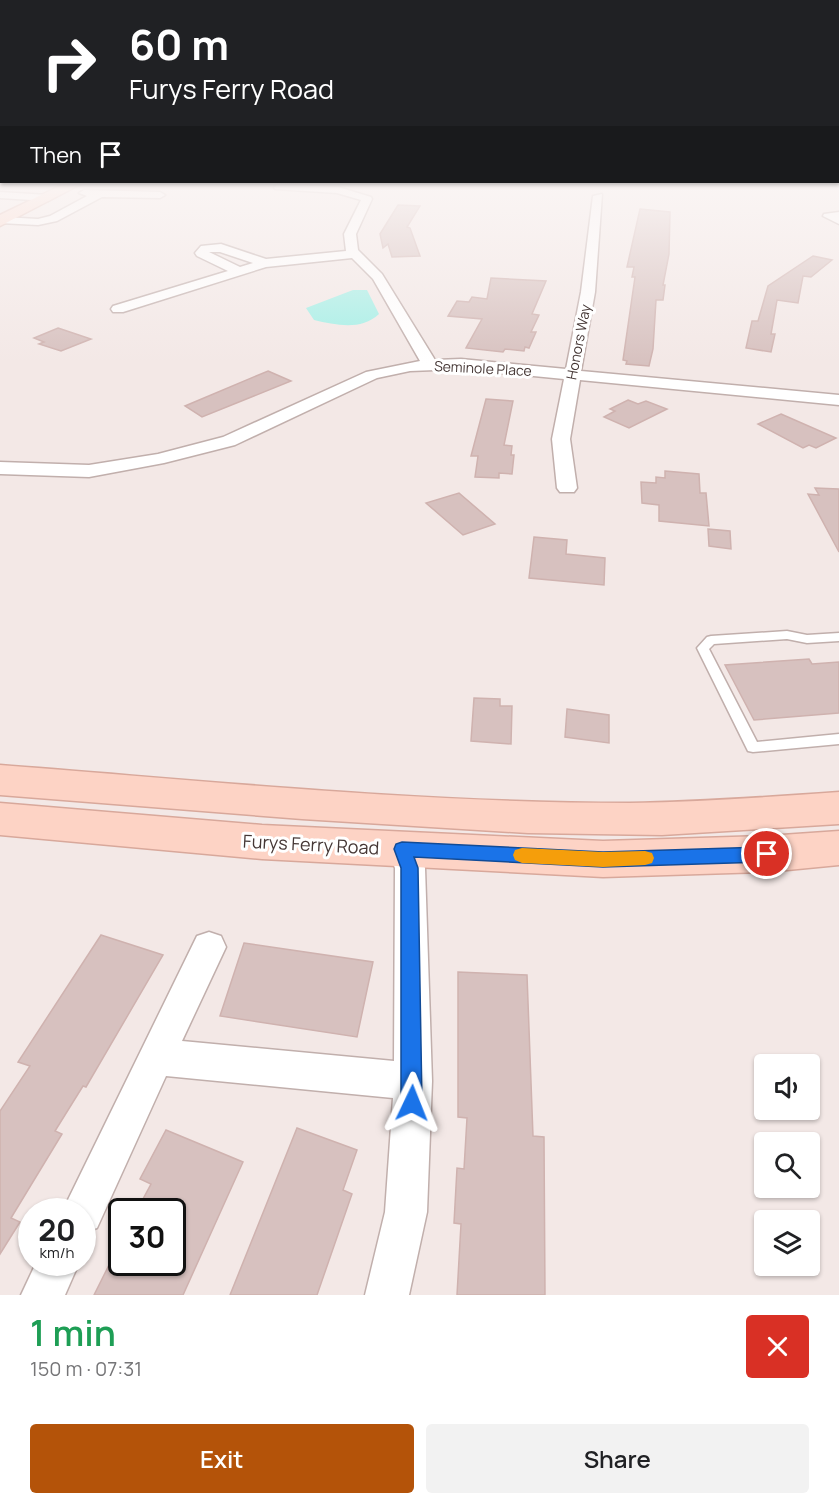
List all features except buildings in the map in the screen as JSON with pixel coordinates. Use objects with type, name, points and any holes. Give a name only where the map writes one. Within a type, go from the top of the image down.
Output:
[{"type":"main road","points":[[0,780],[282,802],[604,819],[756,814],[839,808]]},
{"type":"main road","name":"Furys Ferry Road","points":[[0,819],[262,842],[603,860],[767,854],[839,848]]},
{"type":"street","points":[[351,243],[352,251],[378,277],[430,365]]},
{"type":"street","name":"Honors Way","points":[[567,488],[561,439],[571,374],[588,292],[593,243]]},
{"type":"street","points":[[239,271],[201,253],[205,249],[221,248],[265,263]]},
{"type":"street","points":[[118,309],[265,263],[356,254]]},
{"type":"street","name":"Seminole Place","points":[[0,468],[89,471],[158,459],[229,441],[372,375],[410,366],[460,364],[839,400]]},
{"type":"street","points":[[387,1295],[406,1212],[413,1081],[410,868],[402,849]]},
{"type":"street","points":[[89,1198],[209,947]]},
{"type":"street","points":[[157,1057],[413,1081]]},
{"type":"street","points":[[43,1295],[52,1276]]},
{"type":"lane","points":[[839,637],[807,639],[787,635],[711,640],[703,648],[753,747],[839,740]]},
{"type":"water","points":[[353,290],[367,290],[379,314],[364,323],[339,325],[314,320],[306,308]]},
{"type":"slow traffic","points":[[522,855],[603,860],[645,858]]},
{"type":"route","points":[[412,1103],[410,868],[402,849],[603,860],[767,854]]}]
